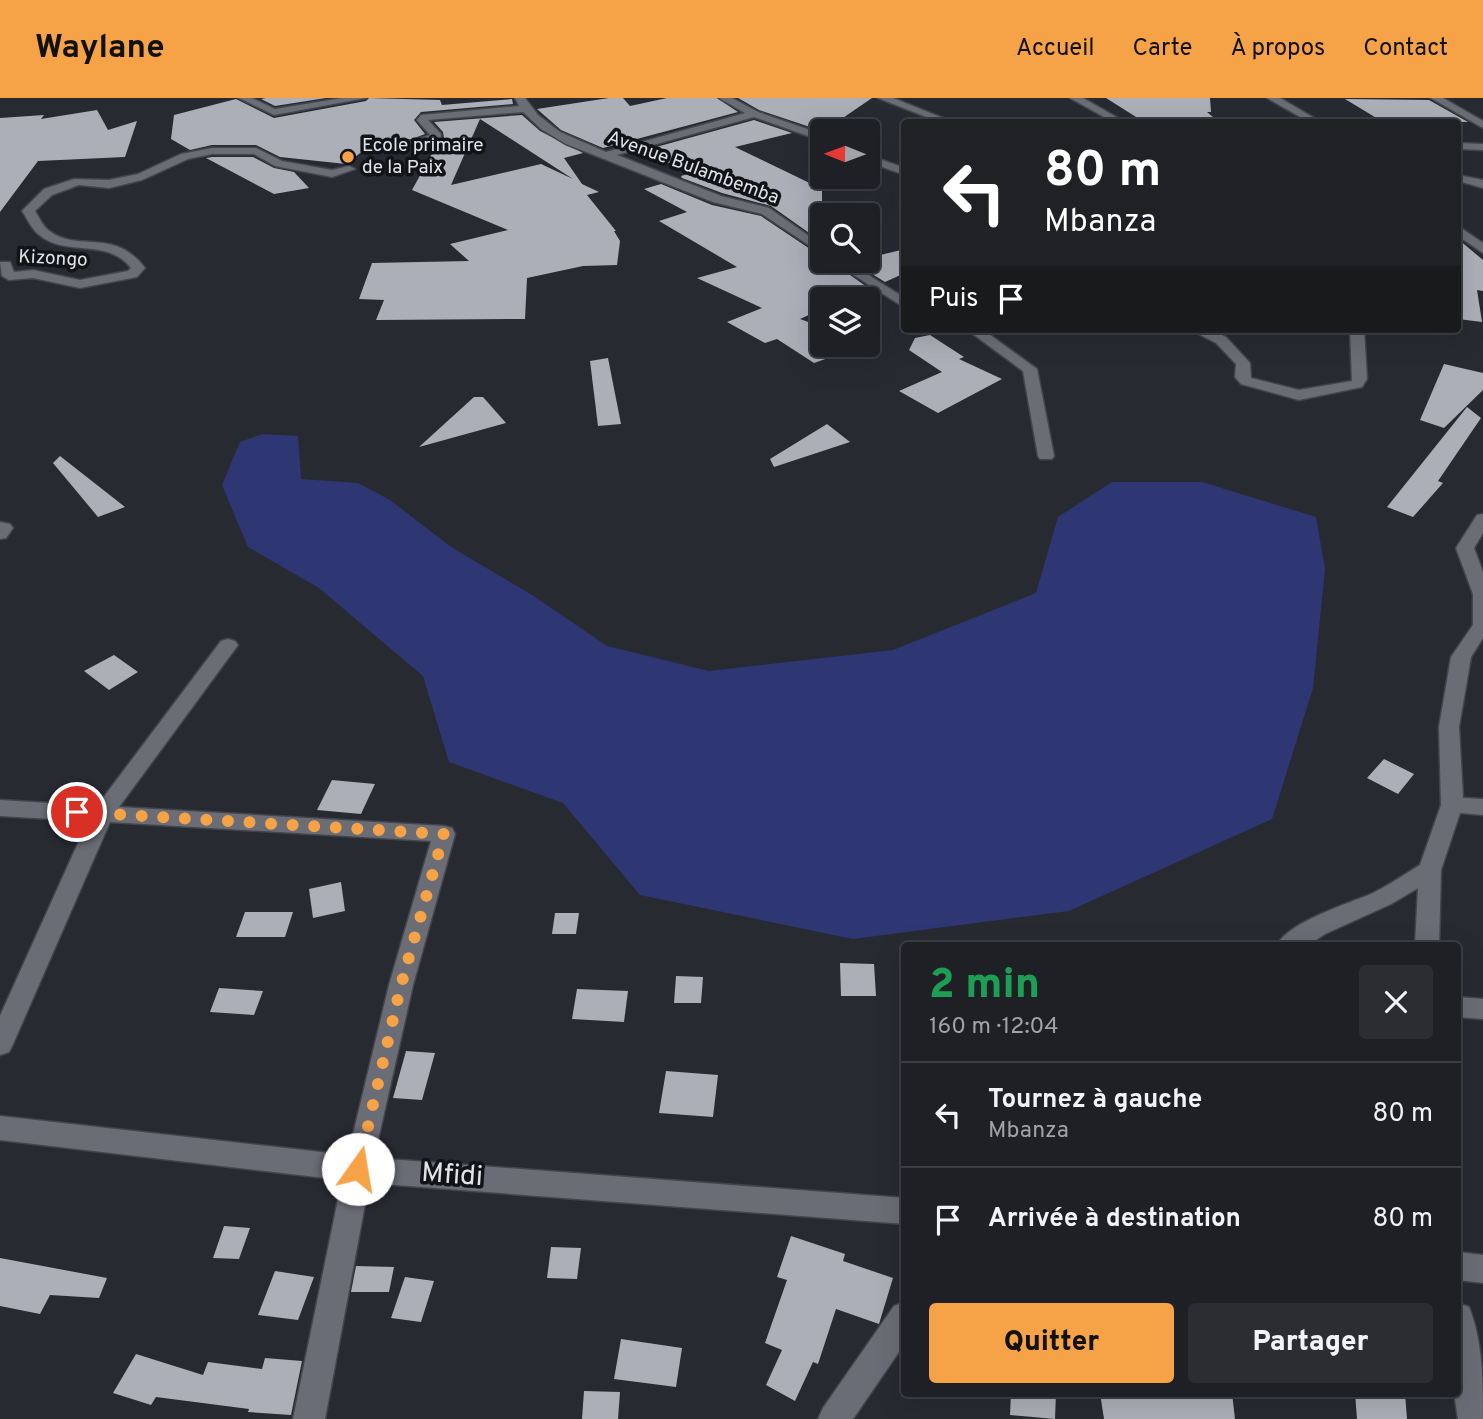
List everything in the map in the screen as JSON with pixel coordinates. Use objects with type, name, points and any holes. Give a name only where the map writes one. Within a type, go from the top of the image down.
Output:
[{"type":"street","points":[[244,98],[274,112],[361,98]]},
{"type":"street","points":[[724,98],[754,114],[810,134]]},
{"type":"street","points":[[883,98],[940,119]]},
{"type":"street","points":[[1075,98],[1114,119]]},
{"type":"street","points":[[1272,98],[1310,119]]},
{"type":"street","points":[[1436,98],[1483,125]]},
{"type":"street","points":[[408,145],[437,136],[422,120],[425,117],[522,103]]},
{"type":"street","name":"Avenue Bulambemba","points":[[522,103],[560,137],[589,152],[606,155],[717,199],[765,211],[810,240]]},
{"type":"street","points":[[606,155],[754,114]]},
{"type":"street","points":[[1461,146],[1483,147]]},
{"type":"street","name":"Kizongo","points":[[0,266],[5,265],[9,276],[33,274],[80,284],[132,274],[138,268],[130,256],[109,246],[55,238],[42,231],[28,211],[48,192],[78,181],[109,184],[142,177],[185,156],[212,151],[256,151],[279,164],[332,174],[349,169]]},
{"type":"street","points":[[880,163],[901,170]]},
{"type":"street","points":[[1461,179],[1483,184]]},
{"type":"street","points":[[1461,232],[1483,249]]},
{"type":"street","points":[[857,273],[901,301]]},
{"type":"street","points":[[979,333],[1030,369],[1046,456]]},
{"type":"street","points":[[1222,334],[1243,363],[1242,377],[1245,381],[1299,395],[1357,384],[1360,379],[1357,333]]},
{"type":"street","points":[[1427,942],[1430,870],[1452,804],[1449,727],[1461,657],[1482,625],[1482,594],[1465,548],[1483,519]]},
{"type":"street","points":[[0,1044],[103,813],[228,645]]},
{"type":"street","points":[[1461,657],[1483,657]]},
{"type":"street","points":[[1452,804],[1483,807]]},
{"type":"street","points":[[0,808],[444,834],[401,985],[358,1169],[309,1419]]},
{"type":"street","points":[[1294,942],[1317,927],[1383,898],[1430,870]]},
{"type":"street","points":[[1461,1007],[1483,1010]]},
{"type":"street","name":"Mfidi","points":[[0,1128],[358,1169],[901,1211]]},
{"type":"street","points":[[1461,1266],[1483,1269]]},
{"type":"street","points":[[834,1419],[901,1323]]},
{"type":"street","points":[[1461,1337],[1474,1419]]},
{"type":"shaded area","points":[[262,434],[298,436],[301,479],[358,483],[390,500],[451,547],[532,595],[607,646],[709,671],[893,650],[1036,593],[1058,517],[1112,482],[1202,482],[1316,517],[1325,569],[1313,688],[1272,819],[1069,911],[853,939],[640,895],[563,803],[449,762],[423,676],[319,588],[248,547],[222,485],[240,442]]},
{"type":"building","points":[[326,98],[275,106],[261,99]]},
{"type":"building","points":[[369,98],[440,100],[442,105],[512,99],[513,104],[421,112],[414,120],[425,134],[412,139],[373,143],[346,164],[280,157],[256,145],[212,145],[190,150],[171,139],[174,115],[236,99],[274,118],[366,101]]},
{"type":"building","points":[[623,98],[630,106],[667,98],[717,98],[738,112],[603,148],[561,130],[537,109]]},
{"type":"building","points":[[738,98],[872,98],[841,119],[810,119],[810,127],[759,110]]},
{"type":"building","points":[[1106,98],[1210,98],[1211,112],[1207,112],[1215,119],[1139,119]]},
{"type":"building","points":[[1345,99],[1429,100],[1468,122],[1461,122],[1461,119],[1378,119]]},
{"type":"building","points":[[97,110],[108,130],[137,121],[125,157],[38,161],[0,212],[0,118],[44,115],[41,119]]},
{"type":"building","points":[[522,115],[540,131],[583,153],[564,158],[582,184],[599,192],[587,195],[616,231],[620,241],[617,265],[583,266],[527,278],[525,319],[376,320],[384,300],[359,299],[372,263],[469,261],[450,244],[508,230],[412,190],[439,141],[444,138],[443,132],[434,122]],"holes":[[[480,119],[573,179],[541,164],[451,185]]]},
{"type":"building","points":[[754,120],[792,133],[735,147],[810,183],[810,189],[822,189],[822,203],[810,203],[810,234],[771,206],[722,193],[682,178],[681,176],[694,172],[638,152]]},
{"type":"building","points":[[253,157],[274,168],[294,172],[309,188],[274,194],[206,158]]},
{"type":"building","points":[[661,184],[712,205],[761,216],[810,249],[810,273],[847,273],[867,287],[810,287],[810,314],[800,319],[810,323],[810,357],[831,357],[814,363],[777,339],[765,343],[727,322],[762,308],[697,278],[737,267],[659,221],[687,212],[644,189]]},
{"type":"building","points":[[1461,242],[1483,260],[1483,291],[1477,290],[1482,322],[1461,319]]},
{"type":"building","points":[[901,250],[901,275],[885,282],[870,273],[880,273],[880,255]]},
{"type":"building","points":[[930,335],[964,357],[959,359],[1002,379],[938,413],[899,391],[942,372],[909,350],[915,338]]},
{"type":"building","points":[[608,358],[621,424],[598,426],[590,361]]},
{"type":"building","points":[[1444,364],[1483,373],[1483,390],[1444,428],[1420,420]]},
{"type":"building","points":[[474,397],[483,397],[506,423],[419,447]]},
{"type":"building","points":[[1467,407],[1481,418],[1438,481],[1443,483],[1413,517],[1387,507]]},
{"type":"building","points":[[827,424],[850,442],[774,467],[770,459]]},
{"type":"building","points":[[60,456],[125,507],[98,517],[53,463]]},
{"type":"building","points":[[114,655],[138,672],[109,690],[84,671]]},
{"type":"building","points":[[1384,759],[1414,774],[1398,794],[1367,778]]},
{"type":"building","points":[[332,780],[375,784],[361,814],[317,810]]},
{"type":"building","points":[[341,882],[345,911],[313,918],[309,889]]},
{"type":"building","points":[[245,912],[293,912],[285,937],[236,937]]},
{"type":"building","points":[[555,913],[579,913],[576,934],[552,934]]},
{"type":"building","points":[[840,963],[874,964],[876,996],[841,996]]},
{"type":"building","points":[[676,976],[703,977],[701,1003],[674,1003]]},
{"type":"building","points":[[219,988],[263,991],[254,1015],[210,1012]]},
{"type":"building","points":[[577,989],[628,991],[624,1022],[572,1019]]},
{"type":"building","points":[[406,1051],[435,1053],[422,1100],[393,1098]]},
{"type":"building","points":[[666,1071],[718,1075],[713,1117],[659,1113]]},
{"type":"building","points":[[224,1226],[250,1228],[239,1259],[213,1258]]},
{"type":"building","points":[[791,1236],[845,1254],[843,1261],[893,1278],[879,1324],[836,1309],[818,1364],[813,1362],[795,1401],[766,1385],[782,1350],[765,1343],[787,1280],[777,1277]]},
{"type":"building","points":[[551,1247],[581,1248],[577,1279],[547,1278]]},
{"type":"building","points":[[0,1258],[107,1278],[99,1298],[50,1295],[40,1314],[0,1306]]},
{"type":"building","points":[[356,1266],[394,1267],[389,1292],[351,1292]]},
{"type":"building","points":[[275,1271],[314,1277],[298,1320],[258,1315]]},
{"type":"building","points":[[405,1277],[434,1281],[421,1322],[391,1318]]},
{"type":"building","points":[[621,1339],[682,1348],[676,1387],[614,1379]]},
{"type":"building","points":[[136,1354],[203,1375],[208,1362],[262,1369],[265,1358],[302,1361],[291,1415],[248,1412],[249,1409],[156,1397],[151,1405],[113,1393]]},
{"type":"building","points":[[584,1391],[620,1392],[618,1419],[582,1419]]},
{"type":"building","points":[[1011,1397],[1056,1397],[1055,1419],[1010,1415]]},
{"type":"building","points":[[1101,1397],[1232,1397],[1235,1419],[1104,1419]]},
{"type":"building","points":[[1355,1397],[1405,1397],[1407,1419],[1357,1419]]},
{"type":"place","name":"Ecole primaire de la Paix","points":[[348,157]]},
{"type":"route","points":[[77,812],[444,834],[401,985],[358,1169]]}]
